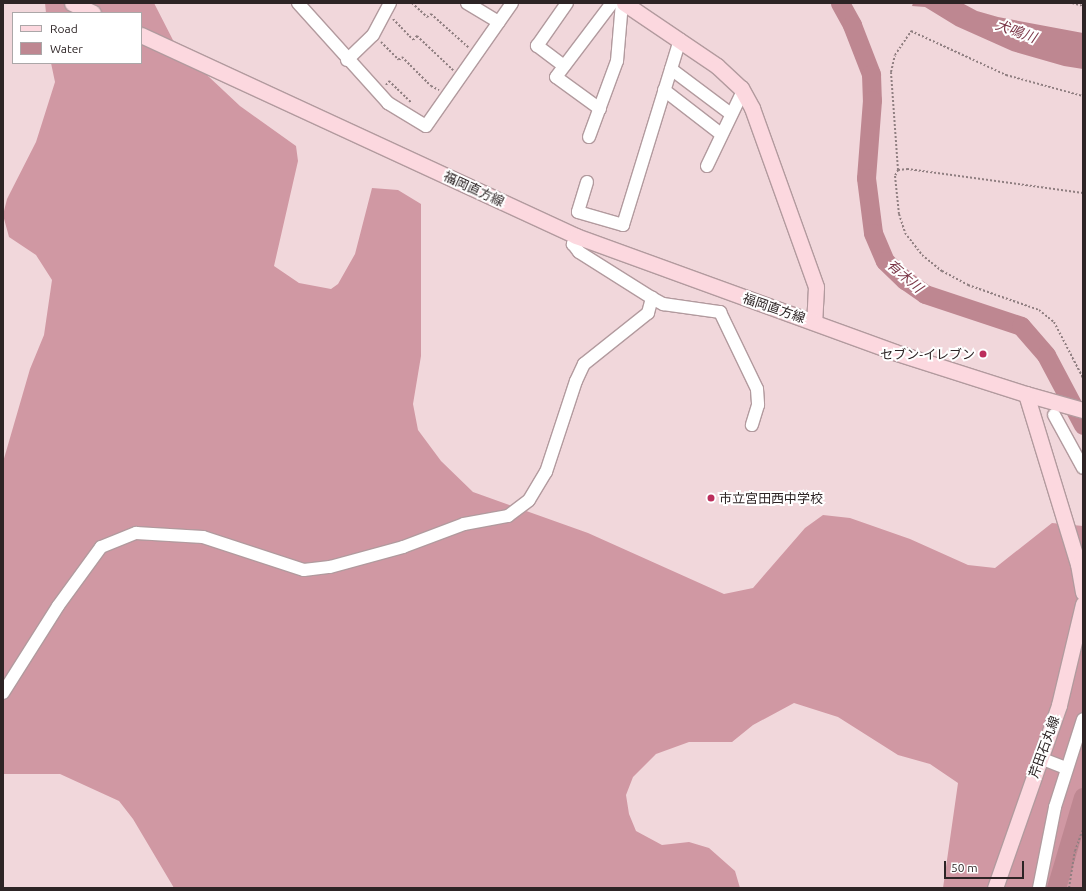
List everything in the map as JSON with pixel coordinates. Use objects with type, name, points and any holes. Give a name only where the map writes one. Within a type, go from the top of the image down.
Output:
[{"type":"main road","points":[[72,3],[91,12]]},
{"type":"main road","name":"福岡直方線","points":[[622,3],[680,40],[717,66],[743,91],[752,108],[816,287],[814,322]]},
{"type":"main road","name":"福岡直方線","points":[[142,35],[576,236],[702,284],[814,322],[894,352],[1026,394],[1083,410]]},
{"type":"main road","points":[[1026,394],[1078,564],[1083,593]]},
{"type":"main road","name":"芹田石丸線","points":[[995,888],[1067,674],[1083,604]]},
{"type":"street","points":[[298,3],[350,57],[388,103],[426,126],[449,96],[512,3]]},
{"type":"street","points":[[467,3],[499,22]]},
{"type":"street","points":[[564,66],[537,46],[566,3]]},
{"type":"street","points":[[600,109],[556,77],[564,66],[622,3]]},
{"type":"street","points":[[589,137],[617,61],[622,3]]},
{"type":"street","points":[[350,57],[373,34],[388,7]]},
{"type":"street","points":[[587,182],[578,212],[623,225],[680,40]]},
{"type":"street","points":[[671,69],[731,114]]},
{"type":"street","points":[[664,90],[721,134]]},
{"type":"street","points":[[707,166],[721,134],[743,91]]},
{"type":"street","points":[[576,236],[573,244],[579,252],[663,304],[720,312],[757,389],[758,405],[752,425]]},
{"type":"street","points":[[3,693],[58,606],[101,547],[136,533],[203,537],[304,570],[330,567],[403,547],[464,524],[508,516],[529,500],[546,472],[576,380],[584,364],[648,313],[652,298]]},
{"type":"street","points":[[1054,415],[1083,468]]},
{"type":"street","points":[[1039,888],[1054,807],[1083,719]]},
{"type":"street","points":[[1040,758],[1066,768]]},
{"type":"path","points":[[412,3],[428,17],[431,14],[463,44],[478,54]]},
{"type":"path","points":[[1072,3],[1083,6]]},
{"type":"path","points":[[388,7],[413,40],[417,36],[462,76]]},
{"type":"path","points":[[1083,96],[1006,75],[911,31],[895,55],[891,72],[898,170],[895,188],[899,214],[905,233],[922,255],[942,271],[968,285],[1040,310],[1054,322],[1083,378]]},
{"type":"path","points":[[373,34],[399,60],[402,57],[431,86],[449,96]]},
{"type":"path","points":[[380,80],[386,85],[389,81],[413,104]]},
{"type":"path","points":[[898,170],[1083,193]]},
{"type":"path","points":[[1069,888],[1075,851],[1083,829]]},
{"type":"shaded area","points":[[45,3],[154,3],[176,46],[240,106],[296,146],[298,161],[274,266],[299,283],[331,289],[338,284],[355,254],[372,188],[398,190],[421,204],[421,356],[413,404],[418,430],[441,461],[473,492],[588,533],[724,594],[753,588],[805,528],[823,515],[850,518],[910,539],[968,565],[995,568],[1052,523],[1083,526],[1083,888],[943,888],[958,783],[930,764],[898,755],[838,717],[794,703],[753,725],[732,742],[689,742],[656,754],[633,777],[626,795],[629,814],[636,831],[662,845],[689,842],[709,848],[735,871],[740,888],[174,888],[133,819],[119,801],[60,774],[3,774],[3,462],[30,369],[44,335],[52,280],[36,255],[9,237],[3,215],[7,199],[36,142],[55,82],[51,64],[142,64],[142,12],[46,12]]},
{"type":"water","name":"犬鳴川","points":[[913,3],[962,3],[977,11],[998,17],[1083,33],[1083,69],[1064,66],[1012,51],[956,26],[925,7],[912,6]]},
{"type":"waterway","name":"有木川","points":[[840,3],[852,25],[871,74],[872,100],[866,178],[873,233],[885,261],[905,280],[925,294],[1021,326],[1046,355],[1083,425]]},
{"type":"waterway","name":"有木川","points":[[1056,888],[1083,797]]},
{"type":"place","name":"セブン-イレブン","points":[[983,354]]},
{"type":"place","name":"市立宮田西中学校","points":[[711,498]]}]
